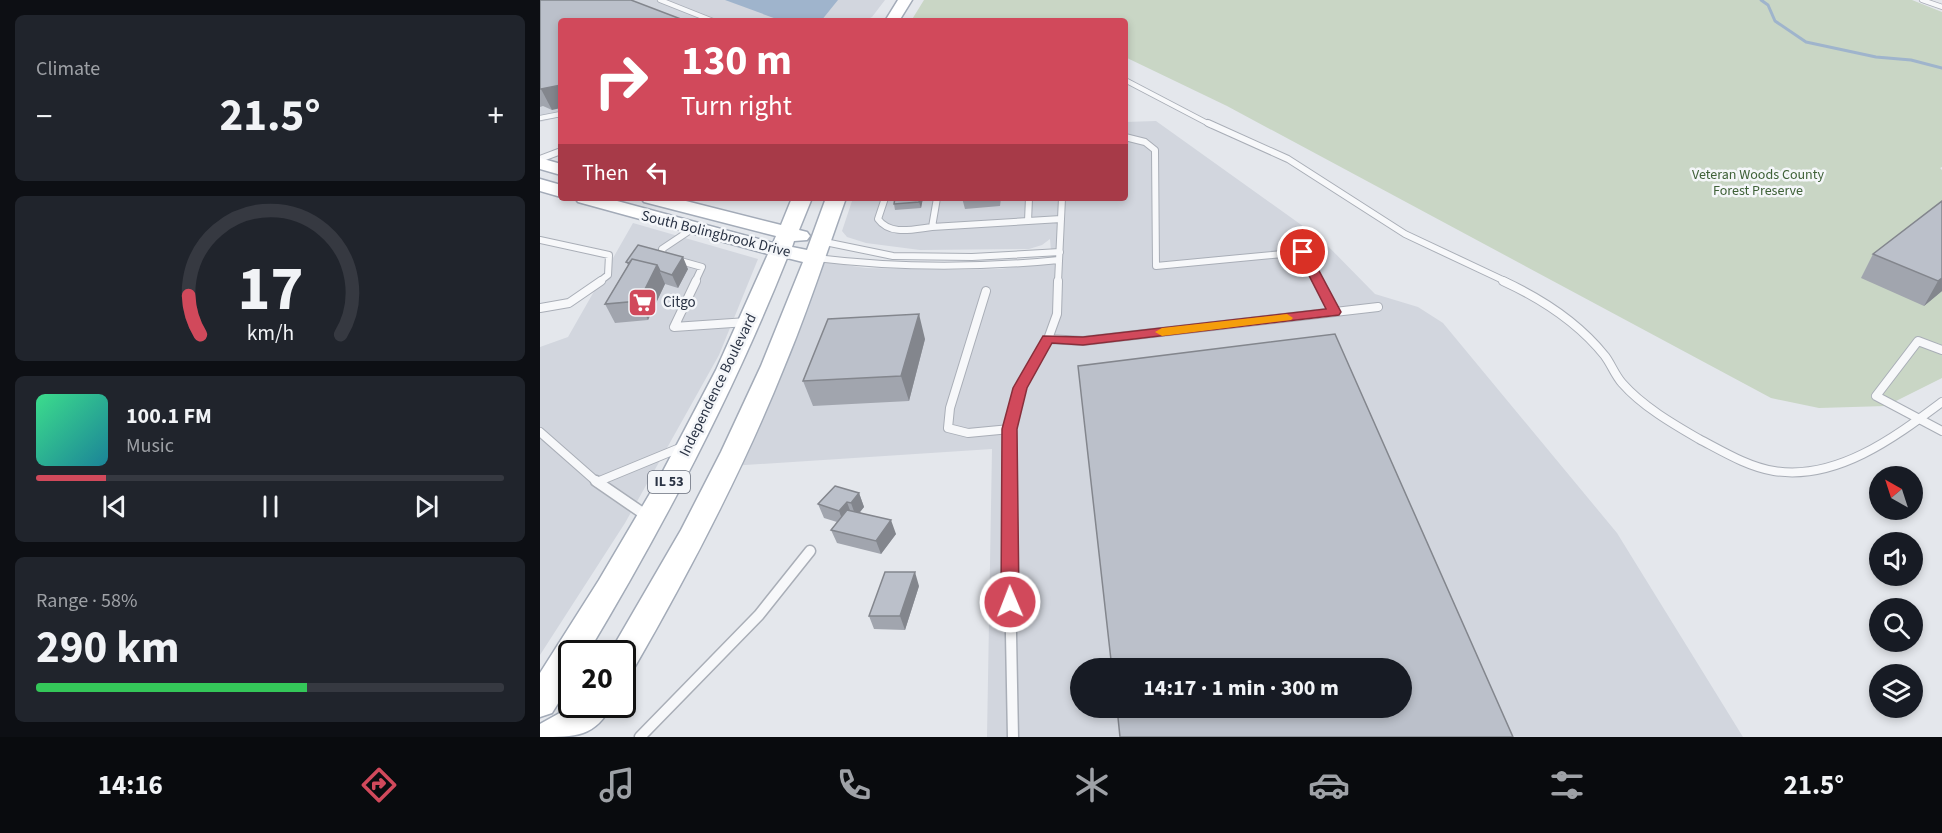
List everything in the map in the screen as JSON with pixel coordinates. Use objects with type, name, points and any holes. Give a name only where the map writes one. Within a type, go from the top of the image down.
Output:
[{"type":"main road","points":[[894,18],[906,0]]},
{"type":"main road","points":[[540,161],[558,169]]},
{"type":"main road","points":[[540,185],[558,190]]},
{"type":"main road","name":"South Bolingbrook Drive","points":[[595,201],[692,229],[783,242],[817,250]]},
{"type":"main road","name":"South Bolingbrook Drive","points":[[660,201],[783,242]]},
{"type":"main road","name":"Independence Boulevard","points":[[540,702],[577,644],[690,444],[750,321],[800,201]]},
{"type":"main road","points":[[817,250],[835,201]]},
{"type":"main road","name":"IL 53","points":[[633,640],[696,525],[753,411],[792,321],[817,250]]},
{"type":"main road","points":[[546,731],[580,718]]},
{"type":"lane","points":[[660,0],[705,18]]},
{"type":"lane","points":[[1922,0],[1942,7]]},
{"type":"lane","points":[[1128,82],[1202,121],[1246,138],[1289,160],[1420,242],[1544,301],[1572,322],[1604,355],[1623,384],[1657,412],[1696,438],[1749,463],[1774,471],[1808,472],[1849,460],[1898,434],[1942,402]]},
{"type":"lane","points":[[540,118],[558,115]]},
{"type":"lane","points":[[1128,137],[1149,143],[1155,150],[1156,266],[1303,252],[1334,312]]},
{"type":"lane","points":[[540,161],[558,152]]},
{"type":"lane","points":[[884,201],[878,219],[884,227],[891,230],[1061,219]]},
{"type":"lane","points":[[932,227],[936,201]]},
{"type":"lane","points":[[1028,221],[1029,201]]},
{"type":"lane","points":[[1013,737],[1008,489],[1010,429],[1020,388],[1048,339],[1057,314],[1062,201]]},
{"type":"lane","points":[[692,229],[662,249],[663,256],[702,267],[674,327],[750,321]]},
{"type":"lane","points":[[540,240],[609,255],[608,275],[580,298],[551,309],[540,308]]},
{"type":"lane","points":[[817,250],[847,263],[950,268],[1060,256]]},
{"type":"lane","points":[[817,250],[893,256],[1060,256]]},
{"type":"lane","points":[[986,291],[950,408],[948,428],[951,432],[961,434],[1010,429]]},
{"type":"lane","points":[[1048,339],[1083,341],[1378,307]]},
{"type":"lane","points":[[1942,350],[1918,340],[1876,396],[1942,431]]},
{"type":"lane","points":[[540,432],[597,482],[650,518]]},
{"type":"lane","points":[[597,482],[690,444]]},
{"type":"lane","points":[[640,737],[759,615],[810,551]]},
{"type":"shaded area","points":[[540,0],[885,0],[870,18],[558,18],[558,118],[540,122]]},
{"type":"shaded area","points":[[1156,121],[1321,239],[1375,294],[1418,307],[1443,323],[1617,533],[1743,737],[987,737],[992,449],[730,466],[818,261],[866,268],[999,269],[1052,263],[1050,239],[1042,245],[1029,249],[920,250],[866,243],[847,237],[842,231],[852,201],[1128,201],[1128,122]]},
{"type":"shaded area","points":[[633,223],[758,259],[719,355],[625,523],[540,655],[540,347],[568,337]]},
{"type":"green space","name":"Veteran Woods County Forest Preserve","points":[[924,0],[1912,0],[1942,12],[1942,167],[1940,168],[1942,170],[1942,378],[1886,406],[1819,408],[1771,398],[1227,106],[1128,58],[1128,18],[913,18]]},
{"type":"water","points":[[725,0],[838,0],[823,18],[774,18]]},
{"type":"building","points":[[540,0],[631,0],[678,18],[558,18],[558,86],[540,89]]},
{"type":"building","points":[[894,201],[919,201],[919,202],[894,204]]},
{"type":"building","points":[[1942,201],[1942,278],[1938,281],[1873,254]]},
{"type":"building","points":[[638,245],[683,257],[672,275],[660,271],[657,265],[632,259],[629,263],[626,262]]},
{"type":"building","points":[[632,259],[657,265],[639,301],[605,304]]},
{"type":"building","points":[[919,314],[901,376],[803,381],[828,319]]},
{"type":"building","points":[[1335,334],[1513,737],[1120,737],[1118,718],[1412,718],[1412,658],[1111,658],[1078,366]]},
{"type":"building","points":[[835,486],[859,493],[851,503],[847,502],[839,511],[818,504]]},
{"type":"building","points":[[847,510],[891,520],[876,541],[831,530]]},
{"type":"building","points":[[885,572],[915,572],[900,616],[869,616]]},
{"type":"waterway","points":[[1761,0],[1768,5],[1775,21],[1806,42],[1876,57],[1911,60],[1942,68]]},
{"type":"slow traffic","points":[[1162,332],[1287,318]]},
{"type":"place","name":"Citgo","points":[[642,302]]},
{"type":"route","points":[[1010,602],[1008,489],[1010,429],[1020,388],[1048,339],[1083,341],[1334,312],[1303,252]]}]
